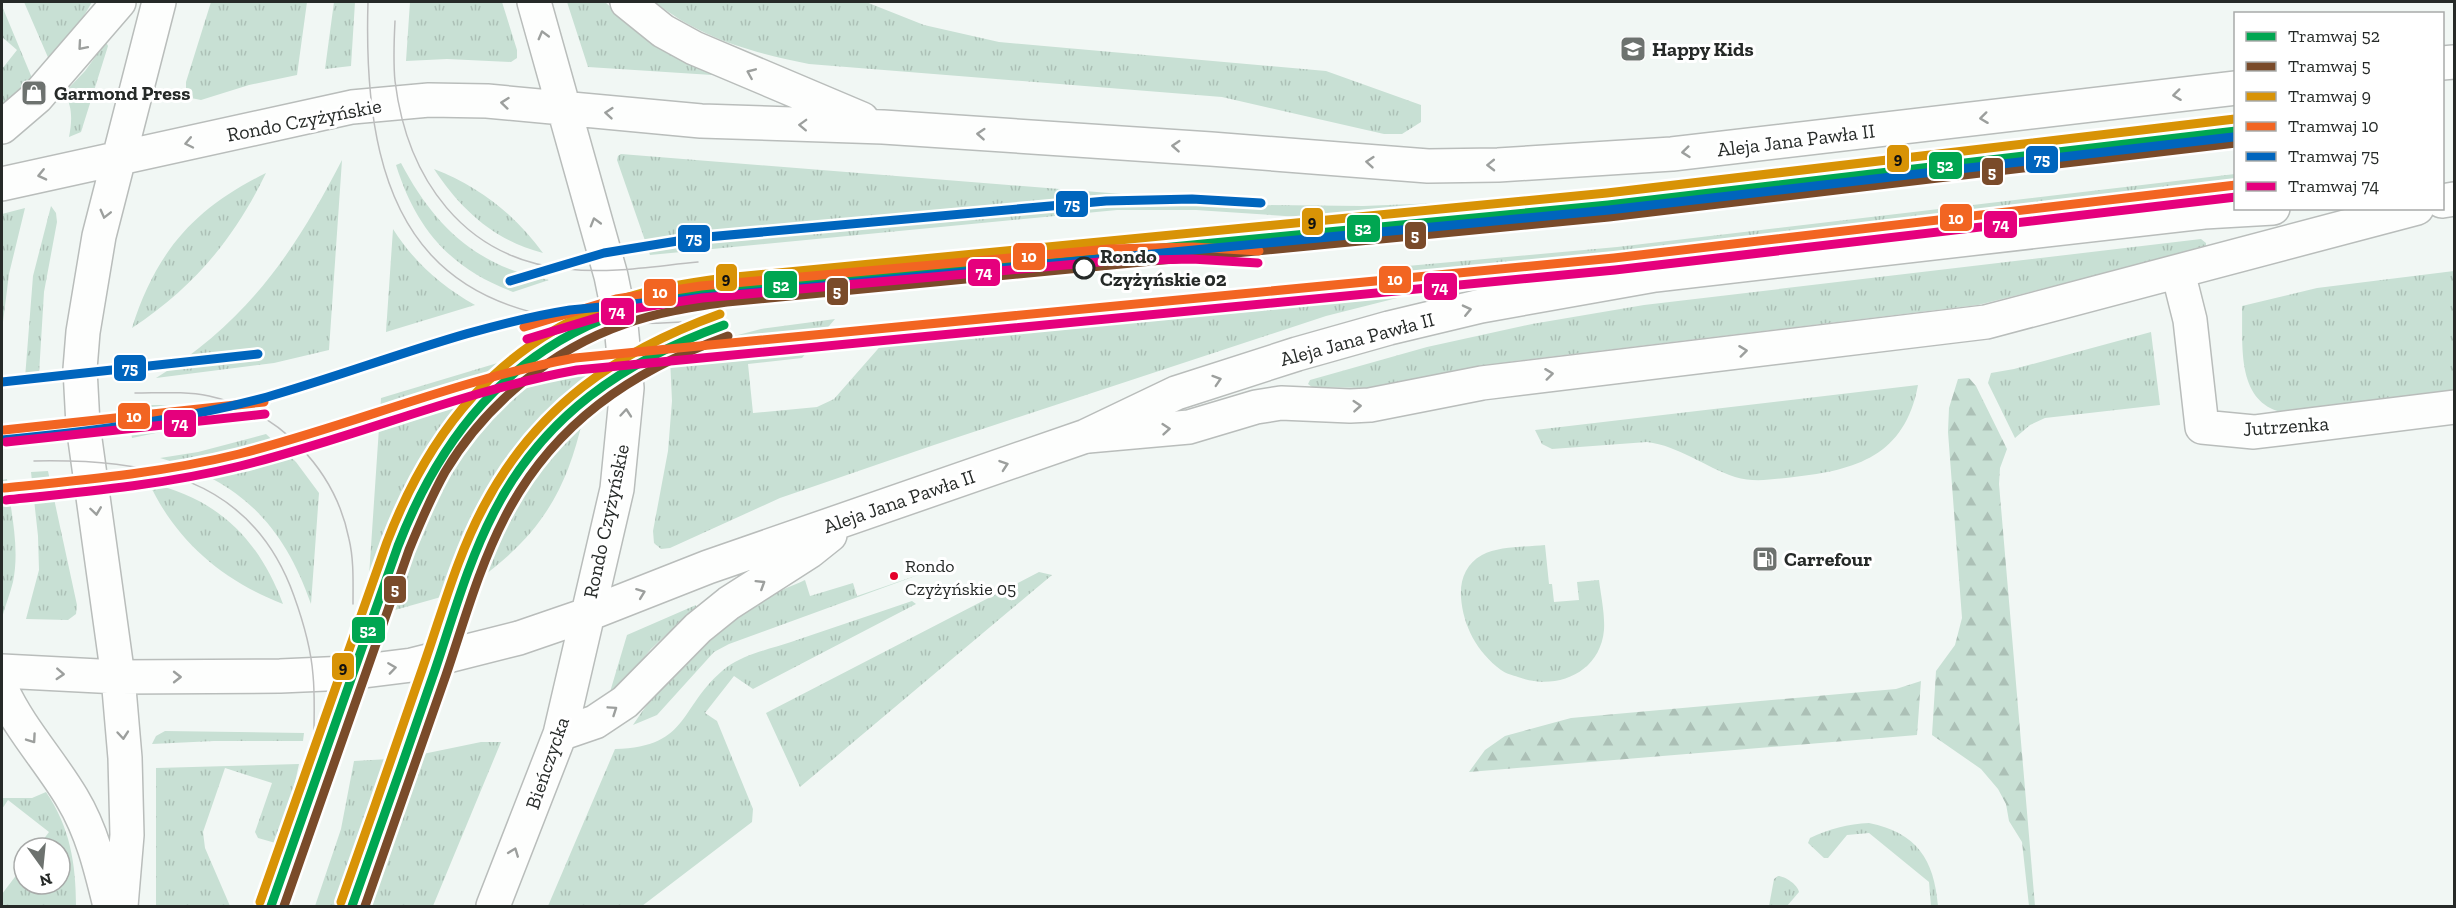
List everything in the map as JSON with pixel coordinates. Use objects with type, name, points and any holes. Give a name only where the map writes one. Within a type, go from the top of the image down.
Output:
[{"type":"main road","points":[[2,127],[37,97],[119,2]]},
{"type":"main road","points":[[121,906],[128,794],[118,677],[82,425],[80,369],[83,332],[97,246],[159,2]]},
{"type":"main road","points":[[534,2],[564,109]]},
{"type":"main road","points":[[627,2],[663,31],[694,48],[883,128]]},
{"type":"main road","name":"Aleja Jana Pawła II","points":[[564,109],[701,121],[883,128],[1211,149],[1428,166],[1581,161],[1744,147],[2234,88]]},
{"type":"main road","name":"Rondo Czyżyńskie","points":[[118,677],[280,676],[384,670],[439,659],[519,638],[586,615],[616,489],[627,408],[627,378],[621,325],[611,276],[564,109],[487,101],[452,100],[372,104],[119,157]]},
{"type":"main road","points":[[2,184],[119,157]]},
{"type":"main road","name":"Aleja Jana Pawła II","points":[[586,615],[708,567],[1086,436],[1176,393],[1389,328],[1481,306],[1655,275],[2204,212],[2238,210]]},
{"type":"main road","points":[[1086,436],[1189,428],[1256,407],[1281,403],[1370,405],[1482,383],[1986,322],[2411,210]]},
{"type":"main road","name":"Jutrzenka","points":[[2178,272],[2190,320],[2202,427],[2254,432],[2454,407]]},
{"type":"main road","points":[[560,734],[595,722],[625,702],[698,628],[729,603],[810,551],[849,518]]},
{"type":"main road","name":"Bieńczycka","points":[[493,906],[560,734],[586,615]]},
{"type":"main road","points":[[2,671],[118,677]]},
{"type":"main road","points":[[2,690],[10,708],[57,774],[83,818],[98,860],[110,906]]},
{"type":"green space","points":[[24,2],[92,2],[78,26],[50,62]]},
{"type":"green space","points":[[211,2],[307,2],[297,75],[249,85],[201,100],[191,98],[186,91],[186,82]]},
{"type":"green space","points":[[334,2],[355,2],[351,66],[325,69]]},
{"type":"green space","points":[[410,2],[502,2],[517,50],[517,58],[511,62],[447,59],[406,61]]},
{"type":"green space","points":[[567,2],[605,2],[629,24],[712,75],[588,67]]},
{"type":"green space","points":[[655,2],[866,2],[924,25],[999,42],[1326,71],[1421,105],[1421,122],[1402,134],[1384,134],[1222,97],[809,64],[768,55],[709,35],[672,15]]},
{"type":"green space","points":[[2,6],[32,78],[2,105],[2,69],[17,50],[2,37]]},
{"type":"green space","points":[[106,42],[108,46],[81,132],[69,137],[71,114],[64,93],[85,71]]},
{"type":"green space","points":[[621,154],[1259,205],[1363,206],[1464,202],[1464,209],[1359,216],[1300,217],[1196,210],[1117,210],[650,255],[617,160]]},
{"type":"green space","points":[[342,160],[329,350],[274,363],[156,378],[217,333],[265,283],[305,225]]},
{"type":"green space","points":[[401,163],[428,206],[460,240],[479,254],[500,265],[523,274],[549,280],[513,292],[471,271],[454,258],[425,227],[414,208],[396,165]]},
{"type":"green space","points":[[434,169],[466,184],[494,203],[520,226],[543,253],[510,241],[481,222],[456,198]]},
{"type":"green space","points":[[266,173],[240,219],[210,260],[175,296],[132,328],[153,276],[181,235],[218,201]]},
{"type":"green space","points":[[2234,174],[2234,181],[1618,254],[1484,276],[1326,316],[780,498],[670,548],[661,549],[654,543],[653,531],[668,451],[672,401],[670,358],[711,342],[761,329],[835,319],[802,358],[748,364],[753,413],[817,407],[834,399],[884,342],[1387,294],[1385,268],[1617,247]]},
{"type":"green space","points":[[51,206],[56,213],[57,222],[44,292],[39,374],[25,378],[33,276]]},
{"type":"green space","points":[[25,208],[9,274],[3,322],[2,368],[2,214]]},
{"type":"green space","points":[[393,229],[419,263],[451,290],[475,305],[386,332]]},
{"type":"green space","points":[[2201,239],[2206,243],[2206,248],[1978,305],[1515,361],[1369,388],[1312,387],[1308,384],[1310,380],[1427,347],[1532,324],[1644,305]]},
{"type":"green space","points":[[2454,271],[2454,393],[2290,414],[2272,409],[2259,400],[2251,388],[2243,357],[2242,306],[2317,288]]},
{"type":"green space","points":[[2151,332],[2160,405],[2045,418],[2030,425],[2015,438],[1988,383],[1991,373],[2014,369]]},
{"type":"green space","points":[[582,345],[586,382],[536,429],[500,478],[473,532],[448,595],[388,612],[429,505],[458,456],[493,413],[513,394],[535,376]]},
{"type":"green space","points":[[511,359],[453,419],[418,469],[396,513],[368,591],[381,398]]},
{"type":"green space","points":[[1969,378],[1976,386],[2007,449],[2000,468],[1999,484],[2035,906],[2029,906],[2022,842],[2009,821],[2006,804],[1998,789],[1981,769],[1932,735],[1936,671],[1955,645],[1962,618],[1948,432],[1949,408],[1958,379]]},
{"type":"green space","points":[[1918,385],[1911,409],[1902,428],[1874,455],[1838,470],[1794,477],[1764,480],[1742,479],[1681,452],[1647,442],[1552,449],[1542,444],[1535,430]]},
{"type":"green space","points":[[150,405],[212,410],[221,412],[223,419],[132,438],[126,407]]},
{"type":"green space","points":[[583,418],[569,467],[549,508],[520,544],[482,577],[512,511],[535,473]]},
{"type":"green space","points":[[266,434],[296,462],[319,493],[311,604],[287,552],[273,530],[256,510],[214,480],[160,458],[198,452]]},
{"type":"green space","points":[[48,471],[77,605],[76,614],[68,620],[26,619],[39,570],[31,472]]},
{"type":"green space","points":[[7,479],[16,556],[13,582],[2,618],[2,480]]},
{"type":"green space","points":[[149,483],[195,499],[233,525],[262,560],[283,604],[241,584],[204,557],[173,523]]},
{"type":"green space","points":[[1545,545],[1549,584],[1552,584],[1554,602],[1579,600],[1577,582],[1599,580],[1604,624],[1601,645],[1585,668],[1560,680],[1546,682],[1532,681],[1510,674],[1492,663],[1478,647],[1468,628],[1461,597],[1462,584],[1468,567],[1482,555],[1504,548]]},
{"type":"green space","points":[[1039,572],[1052,575],[800,787],[766,713]]},
{"type":"green space","points":[[921,574],[729,644],[714,652],[657,715],[633,725],[659,690],[689,657],[741,614],[770,596],[805,580],[810,596],[853,583],[857,596]]},
{"type":"green space","points":[[912,601],[916,604],[753,689],[734,676],[705,713],[717,721],[753,809],[752,822],[642,906],[548,906],[615,749],[658,741],[671,732],[682,721],[711,681],[727,667],[742,659]]},
{"type":"green space","points":[[696,605],[651,649],[614,695],[610,692],[627,635]]},
{"type":"green space","points":[[1921,681],[1917,735],[1469,772],[1485,750],[1505,736],[1571,718],[1896,689]]},
{"type":"green space","points":[[165,731],[304,733],[303,741],[152,744],[156,736]]},
{"type":"green space","points":[[481,742],[501,742],[433,906],[366,906],[418,755]]},
{"type":"green space","points":[[389,759],[338,906],[315,906],[341,829],[354,761]]},
{"type":"green space","points":[[299,764],[279,844],[258,838],[255,832],[272,783],[225,768],[203,832],[205,848],[230,906],[156,906],[156,768]]},
{"type":"green space","points":[[46,792],[61,819],[67,836],[46,836],[49,832],[8,800],[2,809],[2,798],[32,798]]},
{"type":"green space","points":[[1869,823],[1899,834],[1911,841],[1920,851],[1932,875],[1938,906],[1931,906],[1929,882],[1869,833],[1847,835],[1828,858],[1824,858],[1808,843],[1810,838],[1831,830]]},
{"type":"green space","points":[[72,856],[76,906],[2,906],[2,894],[12,881],[12,896],[72,896]]},
{"type":"green space","points":[[1778,876],[1791,881],[1799,892],[1787,906],[1769,906],[1774,879]]},
{"type":"tram line","points":[[368,2],[370,83],[380,152],[400,209],[431,255],[474,289],[529,311],[598,322],[681,322]]},
{"type":"tram line","points":[[395,21],[395,81],[402,117],[412,150],[427,180],[446,208],[470,231],[498,249],[530,262],[567,269],[616,270],[698,262]]},
{"type":"tram line","name":"9","points":[[260,902],[387,542],[404,501],[424,463],[447,428],[473,396],[503,367],[536,342],[573,320],[614,302],[655,290],[725,278],[1607,193],[2234,119]]},
{"type":"tram line","name":"52","points":[[271,906],[398,546],[434,470],[457,435],[482,404],[511,376],[543,351],[579,330],[619,313],[672,299],[726,290],[1608,205],[2234,131]]},
{"type":"tram line","name":"75","points":[[2,440],[69,433],[201,413],[305,386],[455,337],[531,317],[570,310],[1609,210],[2233,137]]},
{"type":"tram line","name":"5","points":[[284,906],[409,550],[445,472],[461,447],[480,424],[523,382],[572,348],[625,324],[663,313],[727,302],[1609,217],[2234,143]]},
{"type":"tram line","name":"10","points":[[4,488],[93,479],[210,461],[323,430],[490,378],[575,358],[1614,258],[2234,185]]},
{"type":"tram line","name":"74","points":[[6,500],[94,491],[211,473],[282,455],[492,390],[577,370],[1615,270],[2234,197]]},
{"type":"tram line","name":"75","points":[[510,281],[604,253],[696,238],[1106,201],[1192,199],[1261,203]]},
{"type":"tram line","name":"10","points":[[524,327],[616,299],[701,286],[1109,249],[1193,247],[1259,251]]},
{"type":"tram line","name":"74","points":[[527,339],[619,311],[702,298],[1110,261],[1192,259],[1258,263]]},
{"type":"tram line","name":"9","points":[[341,902],[458,565],[474,525],[505,471],[528,439],[583,387],[614,365],[647,346],[720,314]]},
{"type":"tram line","name":"52","points":[[352,906],[469,570],[494,512],[514,478],[537,447],[562,420],[590,396],[653,356],[687,339],[724,325]]},
{"type":"tram line","name":"5","points":[[365,906],[480,575],[505,517],[524,484],[546,454],[598,405],[627,384],[659,366],[728,336]]},
{"type":"tram line","name":"75","points":[[2,382],[258,354]]},
{"type":"tram line","points":[[135,393],[191,393],[235,404],[280,429],[300,447],[317,467],[342,513],[352,555],[353,604]]},
{"type":"tram line","name":"10","points":[[4,430],[264,402]]},
{"type":"tram line","name":"74","points":[[6,442],[265,414]]},
{"type":"tram line","points":[[34,461],[116,464],[155,471],[190,482],[223,500],[251,524],[275,555],[294,596],[303,625],[313,675],[314,734]]},
{"type":"place","name":"Happy Kids","points":[[1633,49]]},
{"type":"place","name":"Garmond Press","points":[[34,93]]},
{"type":"place","name":"Rondo Czyżyńskie 02","points":[[1084,268]]},
{"type":"place","name":"Carrefour","points":[[1765,559]]},
{"type":"place","name":"Rondo Czyżyńskie 05","points":[[894,576]]}]
